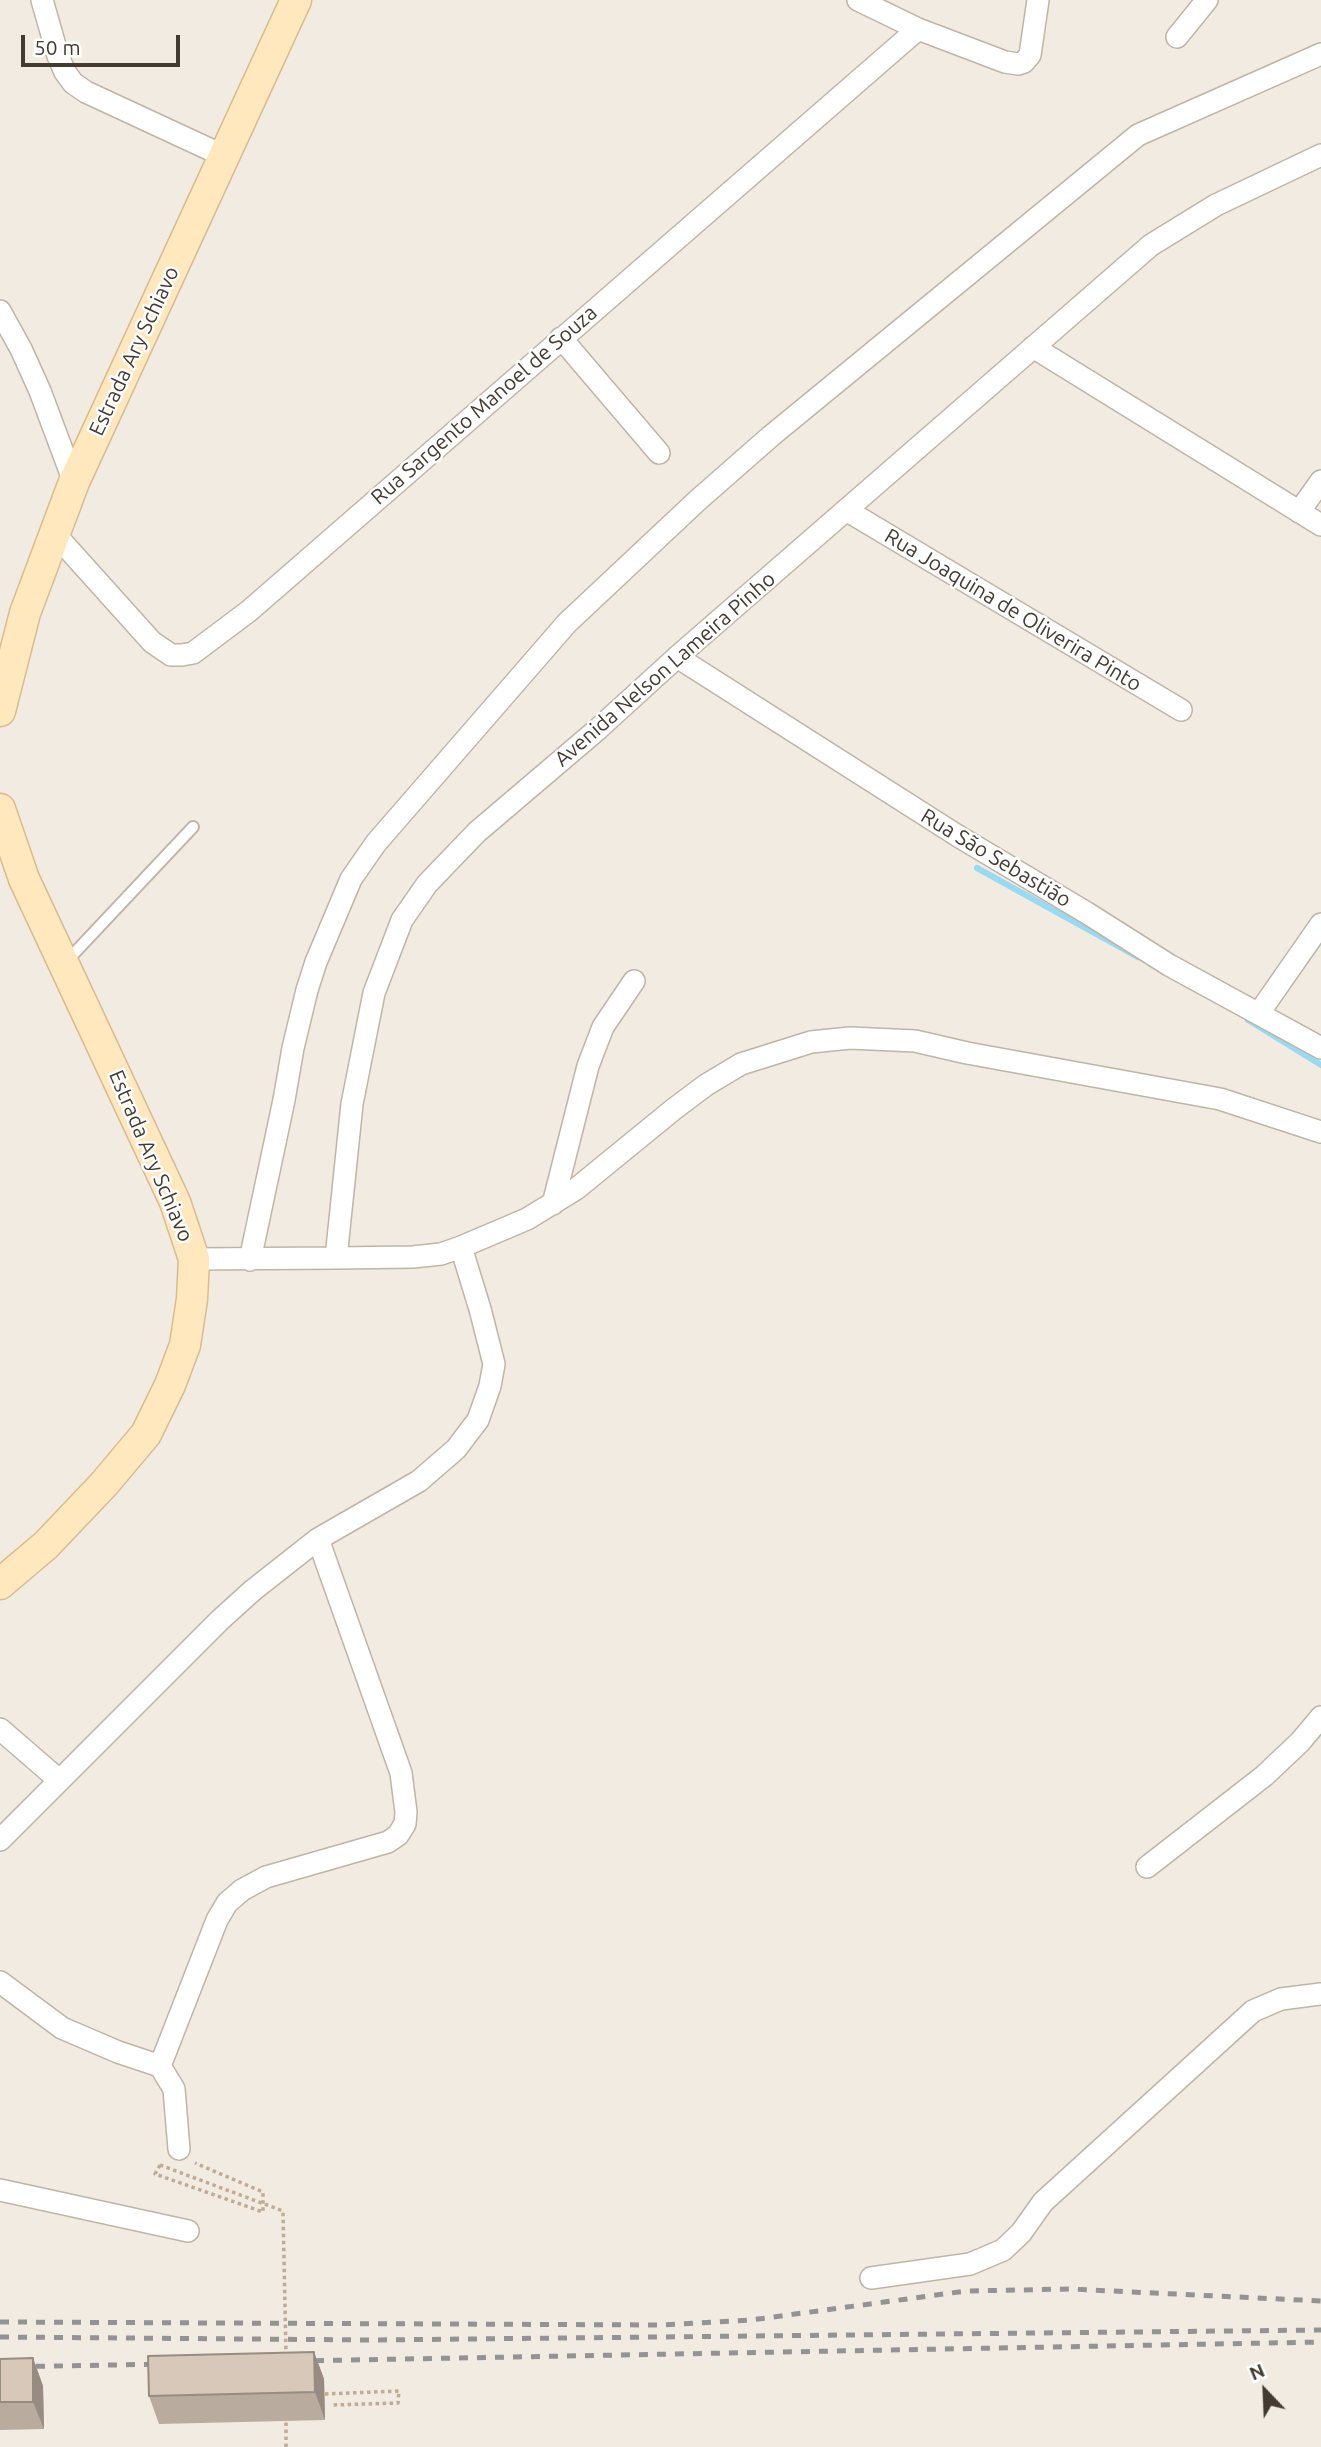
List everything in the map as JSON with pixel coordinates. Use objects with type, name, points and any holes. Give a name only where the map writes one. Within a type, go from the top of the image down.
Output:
[{"type":"main road","name":"Estrada Ary Schiavo","points":[[0,711],[25,613],[74,482],[296,0]]},
{"type":"main road","name":"Estrada Ary Schiavo","points":[[0,809],[24,879],[176,1202],[194,1259],[192,1299],[185,1345],[170,1385],[146,1434],[46,1545],[0,1584]]},
{"type":"street","points":[[42,0],[58,56],[73,83],[86,92],[223,156]]},
{"type":"street","points":[[858,0],[918,29],[1005,62],[1018,64],[1031,55],[1038,0]]},
{"type":"street","points":[[1177,37],[1207,0]]},
{"type":"street","name":"Rua Sargento Manoel de Souza","points":[[54,533],[152,642],[171,655],[193,653],[249,611],[918,29]]},
{"type":"street","points":[[250,1260],[300,1016],[316,962],[351,879],[376,843],[567,623],[698,500],[771,436],[1138,135],[1321,54]]},
{"type":"street","name":"Avenida Nelson Lameira Pinho","points":[[336,1258],[352,1104],[374,993],[402,920],[427,884],[477,831],[598,729],[677,657],[1151,245],[1216,205],[1321,155]]},
{"type":"street","points":[[0,311],[40,391],[74,482]]},
{"type":"street","points":[[561,338],[659,453]]},
{"type":"street","points":[[1033,347],[1321,525]]},
{"type":"street","points":[[1299,512],[1321,481]]},
{"type":"street","name":"Rua Joaquina de Oliverira Pinto","points":[[846,510],[1181,709]]},
{"type":"street","name":"Rua São Sebastião","points":[[677,657],[990,856],[1169,965],[1321,1048]]},
{"type":"street","points":[[1259,1013],[1321,923]]},
{"type":"street","points":[[553,1204],[588,1066],[603,1027],[634,981]]},
{"type":"street","points":[[194,1259],[413,1257],[440,1254],[461,1247],[527,1219],[576,1189],[695,1093],[741,1064],[811,1042],[850,1038],[915,1041],[1220,1099],[1321,1132]]},
{"type":"street","points":[[0,1840],[220,1620],[318,1539],[419,1481],[456,1449],[478,1420],[490,1386],[494,1364],[481,1309],[461,1247]]},
{"type":"street","points":[[160,2066],[217,1920],[227,1903],[242,1890],[266,1877],[388,1842],[398,1835],[405,1824],[401,1773],[318,1539]]},
{"type":"street","points":[[1147,1867],[1264,1776],[1321,1717]]},
{"type":"street","points":[[0,1730],[59,1780]]},
{"type":"street","points":[[0,1982],[62,2028],[118,2052],[160,2066],[174,2089],[179,2149]]},
{"type":"street","points":[[871,2277],[970,2264],[1003,2249],[1021,2233],[1042,2202],[1253,2011],[1281,1999],[1321,1994]]},
{"type":"street","points":[[0,2190],[188,2231]]},
{"type":"lane","points":[[64,963],[193,827]]},
{"type":"path","points":[[179,2149],[180,2157],[263,2192],[263,2212],[155,2174],[160,2165],[283,2211],[286,2354]]},
{"type":"path","points":[[325,2394],[399,2391],[398,2403],[333,2405]]},
{"type":"path","points":[[286,2421],[286,2447]]},
{"type":"building","points":[[314,2352],[315,2392],[149,2396],[148,2356]]},
{"type":"building","points":[[33,2358],[33,2402],[0,2402],[0,2359]]},
{"type":"waterway","points":[[977,868],[1138,957]]},
{"type":"waterway","points":[[1248,1020],[1321,1065]]},
{"type":"railway","points":[[0,2322],[663,2325],[751,2320],[966,2291],[1070,2289],[1321,2301]]},
{"type":"railway","points":[[0,2337],[373,2340],[1321,2330]]},
{"type":"railway","points":[[297,2361],[1321,2342]]},
{"type":"railway","points":[[0,2367],[168,2364]]}]
